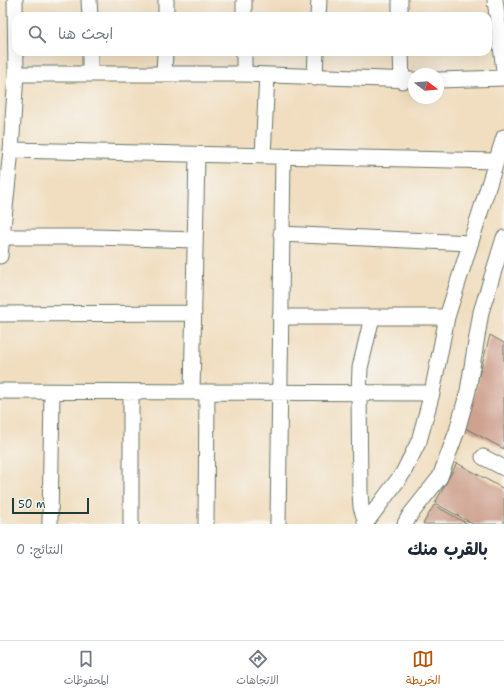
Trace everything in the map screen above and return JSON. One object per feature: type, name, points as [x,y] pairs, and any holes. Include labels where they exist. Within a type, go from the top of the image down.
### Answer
[{"type":"street","points":[[15,0],[15,12]]},
{"type":"street","points":[[90,0],[90,12]]},
{"type":"street","points":[[166,0],[166,12]]},
{"type":"street","points":[[244,0],[244,12]]},
{"type":"street","points":[[318,12],[319,0]]},
{"type":"street","points":[[400,0],[400,12]]},
{"type":"street","points":[[495,0],[504,70]]},
{"type":"street","points":[[0,256],[11,150],[16,56]]},
{"type":"street","points":[[90,56],[90,74]]},
{"type":"street","points":[[164,74],[165,56]]},
{"type":"street","points":[[244,56],[244,74]]},
{"type":"street","points":[[315,78],[316,56]]},
{"type":"street","points":[[16,74],[244,74],[315,78],[408,80],[402,56]]},
{"type":"street","points":[[263,156],[267,75]]},
{"type":"street","points":[[444,80],[504,78]]},
{"type":"street","points":[[365,524],[403,473],[420,441],[432,393],[447,317],[504,137]]},
{"type":"street","points":[[11,150],[496,161]]},
{"type":"street","points":[[197,154],[194,312],[200,392],[206,524]]},
{"type":"street","points":[[278,524],[283,156]]},
{"type":"street","points":[[281,234],[470,243]]},
{"type":"street","points":[[3,237],[95,236],[195,240]]},
{"type":"street","points":[[405,524],[410,515],[440,477],[457,430],[468,391],[481,312],[504,238]]},
{"type":"street","points":[[0,314],[194,312]]},
{"type":"street","points":[[280,317],[447,317]]},
{"type":"street","points":[[365,524],[361,507],[360,492],[359,393],[360,368],[372,317]]},
{"type":"street","points":[[0,391],[432,393]]},
{"type":"street","points":[[50,524],[52,392]]},
{"type":"street","points":[[131,392],[131,524]]},
{"type":"street","points":[[483,457],[504,468]]},
{"type":"building","points":[[490,335],[504,343],[504,449],[465,428]]},
{"type":"building","points":[[457,463],[504,489],[504,524],[473,524],[435,503]]},
{"type":"building","points":[[434,505],[468,524],[423,524]]}]
